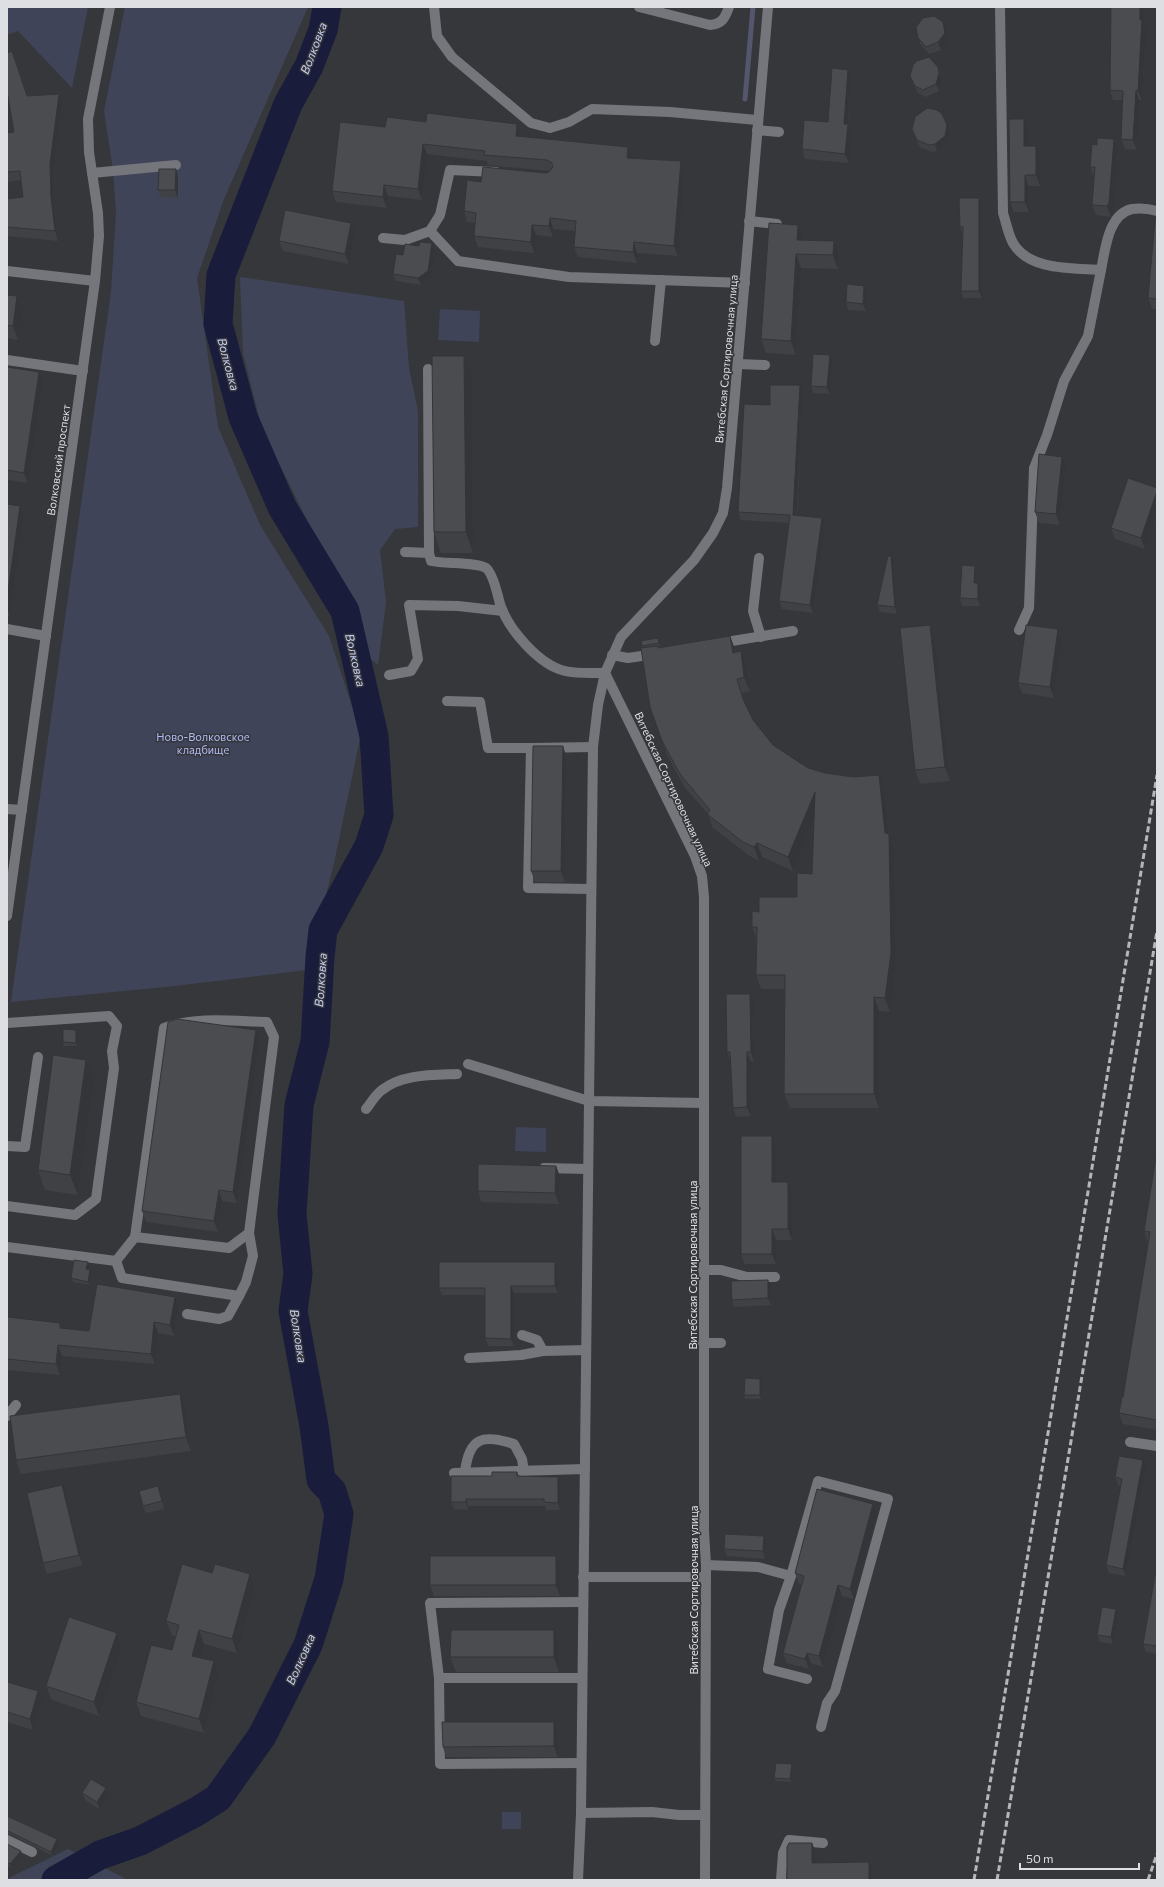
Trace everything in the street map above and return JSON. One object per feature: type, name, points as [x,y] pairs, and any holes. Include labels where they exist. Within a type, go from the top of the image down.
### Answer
[{"type":"street","name":"Волковский проспект","points":[[7,916],[95,281],[99,236],[98,213],[89,152],[88,119],[110,7]]},
{"type":"street","points":[[434,7],[437,36],[452,57],[531,124],[550,128],[570,122],[592,109],[670,112],[757,125],[779,132]]},
{"type":"street","points":[[639,7],[710,25],[718,25],[725,18],[729,7]]},
{"type":"street","name":"Витебская Сортировочная улица","points":[[578,1880],[585,1469],[593,747],[598,705],[605,673],[612,655],[625,632],[694,560],[713,533],[723,512],[728,488],[768,7]]},
{"type":"street","points":[[1000,7],[1003,213],[1013,243],[1023,255],[1036,262],[1064,267],[1101,270]]},
{"type":"street","points":[[92,173],[176,165]]},
{"type":"street","points":[[383,238],[405,240],[430,231],[440,215],[450,170],[505,173]]},
{"type":"street","points":[[1019,630],[1029,608],[1034,468],[1047,435],[1064,382],[1088,336],[1109,235],[1114,224],[1122,214],[1132,209],[1157,210]]},
{"type":"street","points":[[749,221],[777,224]]},
{"type":"street","points":[[430,231],[458,261],[569,277],[745,283]]},
{"type":"street","points":[[7,271],[95,281]]},
{"type":"street","points":[[655,340],[661,280]]},
{"type":"street","points":[[7,360],[83,371]]},
{"type":"street","points":[[738,364],[765,365]]},
{"type":"street","points":[[428,370],[429,553],[431,561],[478,565],[486,568],[491,575],[503,611],[522,640],[547,662],[563,670],[580,673],[605,673]]},
{"type":"street","points":[[405,552],[429,553]]},
{"type":"street","points":[[759,558],[753,611],[761,637]]},
{"type":"street","points":[[390,675],[411,671],[418,659],[409,605],[458,606],[503,611]]},
{"type":"street","points":[[7,629],[46,636]]},
{"type":"street","points":[[708,645],[793,631]]},
{"type":"street","points":[[612,655],[628,658],[664,652]]},
{"type":"street","name":"Витебская Сортировочная улица","points":[[605,673],[691,849],[702,876],[704,897],[703,1270],[704,1523],[706,1565],[705,1880]]},
{"type":"street","points":[[447,701],[480,702],[488,748],[593,747]]},
{"type":"street","points":[[532,748],[528,888],[592,889]]},
{"type":"street","points":[[7,809],[22,810]]},
{"type":"street","points":[[7,1023],[109,1016],[117,1026],[112,1051],[114,1068],[96,1199],[75,1215],[7,1206]]},
{"type":"street","points":[[116,1261],[135,1237],[164,1028],[178,1023],[212,1020],[267,1022],[274,1037],[249,1233],[253,1256],[246,1282],[228,1316],[219,1319],[187,1314]]},
{"type":"street","points":[[7,1146],[26,1147],[38,1057]]},
{"type":"street","points":[[468,1064],[589,1101],[704,1103]]},
{"type":"street","points":[[366,1109],[381,1090],[397,1082],[423,1075],[457,1074]]},
{"type":"street","points":[[530,1168],[588,1169]]},
{"type":"street","points":[[135,1237],[229,1248],[249,1233]]},
{"type":"street","points":[[7,1247],[116,1261]]},
{"type":"street","points":[[116,1261],[122,1278],[239,1296]]},
{"type":"street","points":[[703,1270],[721,1270],[747,1277],[775,1276]]},
{"type":"street","points":[[522,1335],[536,1340],[543,1351]]},
{"type":"street","points":[[704,1343],[721,1343]]},
{"type":"street","points":[[469,1358],[521,1355],[543,1351],[586,1350]]},
{"type":"street","points":[[7,1416],[16,1405]]},
{"type":"street","points":[[465,1472],[467,1457],[474,1445],[483,1439],[499,1439],[514,1444],[522,1459],[524,1472]]},
{"type":"street","points":[[1130,1442],[1157,1446]]},
{"type":"street","points":[[454,1473],[585,1469]]},
{"type":"street","points":[[807,1679],[768,1669],[779,1610],[791,1576],[818,1481],[888,1499],[835,1691],[827,1703],[821,1727]]},
{"type":"street","points":[[706,1565],[758,1568],[791,1576]]},
{"type":"street","points":[[583,1577],[706,1577]]},
{"type":"street","points":[[581,1763],[440,1764],[439,1678],[430,1603],[583,1602]]},
{"type":"street","points":[[439,1678],[582,1678]]},
{"type":"street","points":[[580,1813],[652,1812],[679,1816],[705,1815]]},
{"type":"street","points":[[7,1840],[32,1852]]},
{"type":"street","points":[[781,1880],[783,1854],[789,1840],[824,1843]]},
{"type":"green space","points":[[7,7],[88,7],[72,88],[18,31],[7,35]]},
{"type":"green space","name":"Ново-Волковское кладбище","points":[[125,7],[308,7],[224,199],[197,278],[218,427],[260,525],[329,636],[361,734],[334,863],[307,970],[175,986],[11,1002],[111,292],[116,212],[113,170],[104,111]]},
{"type":"green space","points":[[240,277],[404,301],[409,368],[418,411],[418,527],[395,529],[380,550],[386,602],[378,665],[351,644],[333,587],[306,518],[262,429],[243,353]]},
{"type":"green space","points":[[440,309],[480,311],[479,342],[438,340]]},
{"type":"green space","points":[[516,1127],[546,1128],[546,1152],[515,1151]]},
{"type":"green space","points":[[502,1812],[521,1812],[521,1829],[502,1829]]},
{"type":"green space","points":[[68,1849],[128,1880],[7,1880],[7,1879]]},
{"type":"building","points":[[1111,7],[1140,7],[1140,20],[1142,20],[1138,91],[1136,90],[1133,140],[1121,139],[1123,91],[1110,90]]},
{"type":"building","points":[[934,16],[943,22],[945,33],[938,42],[926,47],[918,38],[916,27],[923,18]]},
{"type":"building","points":[[12,51],[27,96],[59,94],[50,164],[51,197],[55,231],[7,227],[7,199],[23,197],[20,171],[7,172],[7,133],[14,132],[7,91],[7,53]]},
{"type":"building","points":[[929,57],[938,67],[939,73],[936,84],[923,90],[915,86],[910,76],[913,65],[917,61]]},
{"type":"building","points":[[832,68],[848,70],[844,124],[848,124],[845,154],[802,149],[804,120],[828,122]]},
{"type":"building","points":[[927,108],[937,110],[942,114],[947,125],[945,136],[935,144],[929,145],[917,140],[912,129],[915,117]]},
{"type":"building","points":[[427,113],[517,124],[516,136],[628,147],[627,158],[681,161],[674,246],[634,242],[633,252],[574,247],[576,221],[550,218],[549,226],[532,225],[531,242],[474,236],[476,213],[464,211],[467,180],[481,182],[483,167],[546,173],[553,167],[552,163],[547,160],[484,155],[485,151],[423,144],[418,189],[384,185],[383,197],[332,191],[340,122],[385,127],[387,117],[426,122]]},
{"type":"building","points":[[1009,119],[1024,119],[1024,146],[1036,146],[1036,175],[1025,175],[1025,202],[1010,202]]},
{"type":"building","points":[[1097,138],[1114,139],[1109,203],[1107,206],[1092,205],[1095,167],[1090,167],[1092,144],[1097,145]]},
{"type":"building","points":[[159,169],[176,169],[175,190],[158,190]]},
{"type":"building","points":[[959,198],[979,198],[979,291],[961,291],[963,227],[960,227]]},
{"type":"building","points":[[285,210],[351,223],[345,254],[279,241]]},
{"type":"building","points":[[1155,220],[1157,220],[1157,299],[1148,298]]},
{"type":"building","points":[[769,223],[798,225],[797,240],[834,241],[833,255],[796,254],[791,341],[761,339]]},
{"type":"building","points":[[420,242],[432,243],[428,271],[418,278],[393,274],[396,254],[403,255],[405,244],[419,246]]},
{"type":"building","points":[[847,284],[864,286],[863,304],[846,302]]},
{"type":"building","points":[[7,295],[17,296],[13,326],[7,325]]},
{"type":"building","points":[[813,354],[830,355],[827,387],[811,386]]},
{"type":"building","points":[[432,356],[464,356],[466,532],[434,532]]},
{"type":"building","points":[[7,367],[39,372],[24,473],[7,470]]},
{"type":"building","points":[[770,385],[800,385],[793,515],[822,518],[810,605],[779,601],[790,515],[738,512],[744,404],[770,405]]},
{"type":"building","points":[[1039,454],[1062,457],[1056,514],[1035,512]]},
{"type":"building","points":[[1128,478],[1157,488],[1141,538],[1111,528]]},
{"type":"building","points":[[7,504],[20,506],[7,599]]},
{"type":"building","points":[[888,556],[891,556],[895,607],[877,605]]},
{"type":"building","points":[[962,565],[975,566],[974,583],[978,583],[978,599],[960,598]]},
{"type":"building","points":[[930,625],[945,767],[915,770],[900,628]]},
{"type":"building","points":[[1026,625],[1058,629],[1050,687],[1018,683]]},
{"type":"building","points":[[730,636],[733,653],[741,651],[744,677],[737,679],[743,699],[753,720],[773,745],[808,768],[825,773],[853,777],[879,775],[885,833],[889,834],[891,953],[885,998],[874,997],[874,1094],[784,1094],[785,975],[756,975],[757,927],[752,927],[752,911],[759,912],[759,897],[797,897],[797,873],[812,874],[815,792],[788,857],[757,843],[754,847],[743,842],[707,814],[710,810],[680,774],[662,741],[650,707],[641,648],[658,646],[658,648]]},
{"type":"building","points":[[658,638],[659,643],[642,646],[641,641]]},
{"type":"building","points":[[533,746],[563,746],[561,871],[531,871]]},
{"type":"building","points":[[726,994],[750,994],[751,1052],[747,1052],[747,1107],[733,1108],[730,1052],[727,1052]]},
{"type":"building","points":[[177,1019],[256,1030],[233,1192],[219,1190],[214,1221],[142,1211],[168,1022]]},
{"type":"building","points":[[63,1029],[76,1030],[76,1043],[63,1042]]},
{"type":"building","points":[[53,1055],[86,1060],[70,1175],[38,1170]]},
{"type":"building","points":[[741,1136],[772,1136],[772,1182],[788,1182],[788,1229],[772,1229],[772,1254],[741,1254]]},
{"type":"building","points":[[1157,1151],[1157,1420],[1119,1413],[1123,1397],[1150,1232],[1144,1231]]},
{"type":"building","points":[[478,1164],[556,1166],[555,1193],[478,1191]]},
{"type":"building","points":[[74,1260],[88,1262],[86,1269],[90,1270],[88,1282],[71,1278]]},
{"type":"building","points":[[439,1262],[555,1262],[555,1286],[511,1286],[511,1339],[485,1338],[485,1288],[439,1288]]},
{"type":"building","points":[[768,1280],[768,1298],[732,1300],[731,1281]]},
{"type":"building","points":[[97,1284],[175,1297],[170,1325],[154,1322],[151,1354],[58,1345],[56,1364],[7,1359],[7,1317],[60,1323],[60,1328],[89,1331]]},
{"type":"building","points":[[745,1378],[760,1379],[760,1395],[744,1395]]},
{"type":"building","points":[[180,1394],[186,1437],[16,1460],[10,1416]]},
{"type":"building","points":[[1119,1456],[1143,1460],[1123,1569],[1106,1565],[1122,1479],[1115,1477]]},
{"type":"building","points":[[492,1472],[517,1472],[517,1476],[558,1477],[558,1503],[544,1502],[544,1499],[466,1499],[466,1502],[451,1502],[451,1476],[492,1476]]},
{"type":"building","points":[[62,1485],[79,1555],[43,1563],[27,1493]]},
{"type":"building","points":[[158,1486],[162,1501],[143,1506],[139,1491]]},
{"type":"building","points":[[817,1489],[873,1504],[850,1589],[838,1585],[819,1656],[807,1653],[805,1659],[783,1653],[804,1576],[795,1573]]},
{"type":"building","points":[[725,1534],[764,1536],[763,1551],[724,1549]]},
{"type":"building","points":[[430,1556],[556,1556],[556,1585],[430,1585]]},
{"type":"building","points":[[182,1564],[212,1573],[215,1564],[250,1574],[232,1639],[199,1630],[192,1656],[214,1661],[199,1719],[136,1702],[151,1645],[172,1650],[179,1625],[166,1621]]},
{"type":"building","points":[[1157,1565],[1157,1646],[1143,1644]]},
{"type":"building","points":[[1102,1607],[1116,1609],[1111,1637],[1097,1635]]},
{"type":"building","points":[[69,1617],[117,1633],[94,1702],[46,1686]]},
{"type":"building","points":[[451,1630],[554,1630],[554,1657],[450,1657]]},
{"type":"building","points":[[7,1682],[38,1691],[30,1719],[7,1712]]},
{"type":"building","points":[[442,1722],[554,1722],[554,1746],[443,1747]]},
{"type":"building","points":[[776,1763],[792,1764],[790,1779],[774,1778]]},
{"type":"building","points":[[91,1779],[106,1788],[97,1802],[82,1793]]},
{"type":"building","points":[[7,1816],[57,1839],[51,1852],[7,1831]]},
{"type":"building","points":[[789,1843],[812,1843],[812,1863],[869,1862],[869,1880],[787,1880],[787,1847]]},
{"type":"building","points":[[7,1844],[21,1851],[10,1864],[7,1863]]},
{"type":"waterway","name":"Волковка","points":[[56,1880],[100,1855],[140,1841],[196,1812],[218,1798],[262,1736],[308,1645],[329,1579],[339,1514],[332,1491],[321,1480],[314,1426],[293,1311],[298,1274],[292,1214],[299,1105],[315,1042],[323,930],[369,846],[379,815],[374,736],[345,611],[282,507],[243,417],[218,324],[221,275],[288,104],[309,66],[323,30],[327,7]]},
{"type":"waterway","points":[[745,99],[753,7]]},
{"type":"railway","points":[[974,1880],[1157,775]]},
{"type":"railway","points":[[997,1880],[1157,931]]},
{"type":"railway","points":[[1148,1880],[1157,1854]]}]
